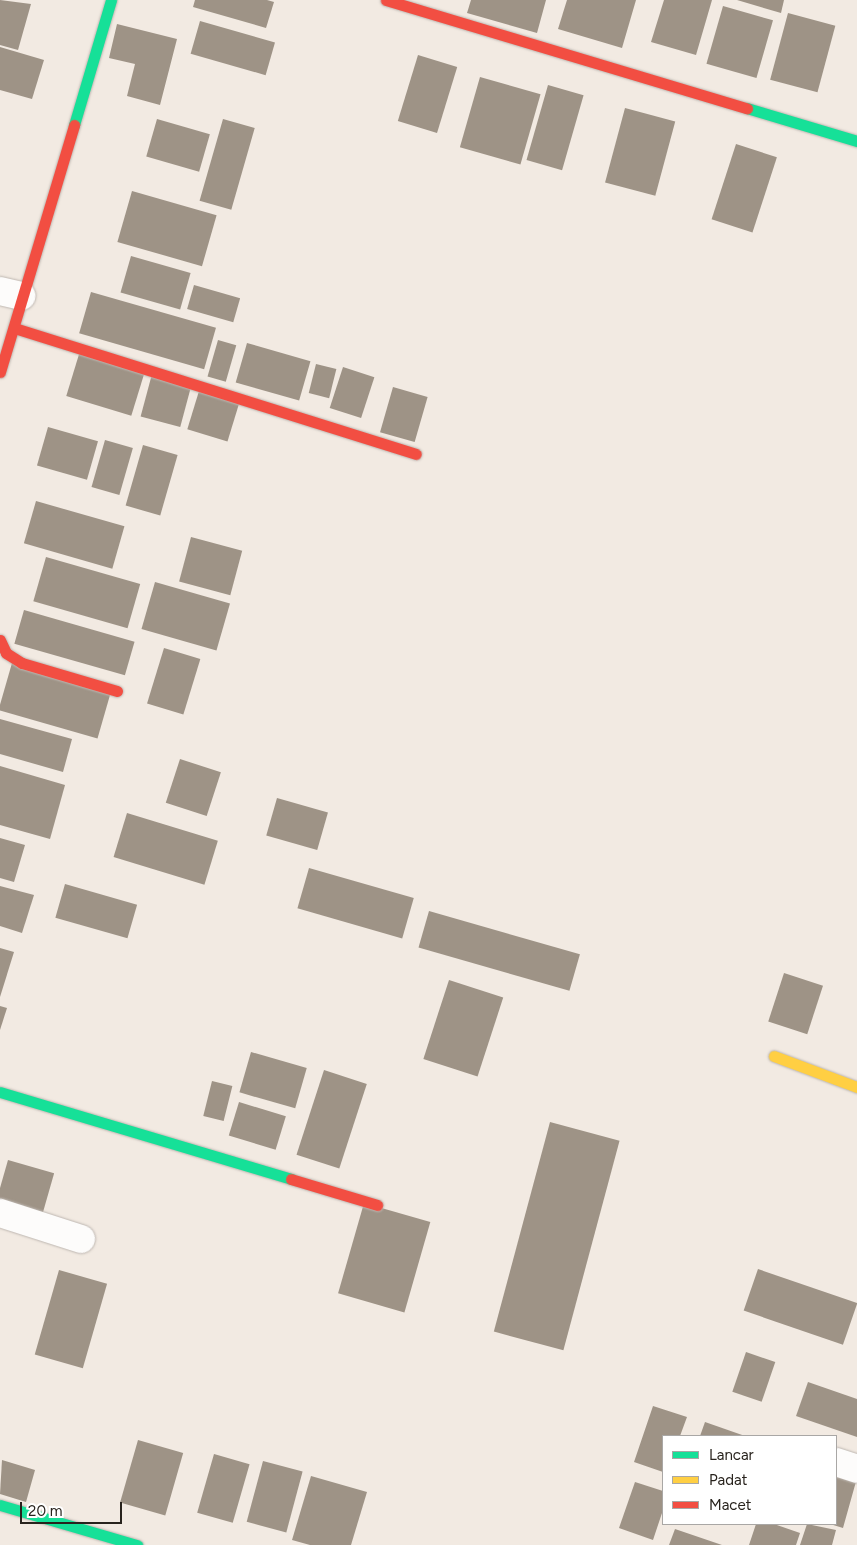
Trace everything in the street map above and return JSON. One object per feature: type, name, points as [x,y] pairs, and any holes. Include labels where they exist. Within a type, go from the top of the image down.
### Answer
[{"type":"street","points":[[0,372],[14,328],[11,293],[111,0]]},
{"type":"street","points":[[386,0],[857,141]]},
{"type":"street","points":[[14,328],[416,454]]},
{"type":"street","points":[[0,640],[6,653],[22,663],[118,691]]},
{"type":"street","points":[[774,1056],[857,1087]]},
{"type":"street","points":[[0,1092],[377,1205]]},
{"type":"street","points":[[0,1213],[82,1239]]},
{"type":"street","points":[[837,1462],[857,1468]]},
{"type":"street","points":[[0,1505],[137,1545]]},
{"type":"building","points":[[0,0],[31,4],[18,50],[0,45]]},
{"type":"building","points":[[195,0],[267,0],[274,2],[266,28],[193,7]]},
{"type":"building","points":[[471,0],[546,0],[537,33],[467,13]]},
{"type":"building","points":[[567,0],[636,0],[622,48],[558,29]]},
{"type":"building","points":[[664,0],[712,0],[696,55],[651,42]]},
{"type":"building","points":[[737,0],[784,0],[781,13]]},
{"type":"building","points":[[723,6],[773,20],[756,78],[706,64]]},
{"type":"building","points":[[788,13],[835,26],[817,92],[770,80]]},
{"type":"building","points":[[200,21],[275,42],[266,75],[191,54]]},
{"type":"building","points":[[117,24],[177,39],[160,105],[127,96],[135,64],[109,58]]},
{"type":"building","points":[[0,47],[44,60],[32,99],[0,90]]},
{"type":"building","points":[[418,55],[457,67],[437,133],[398,121]]},
{"type":"building","points":[[480,77],[541,94],[520,165],[460,147]]},
{"type":"building","points":[[548,85],[584,95],[562,170],[527,160]]},
{"type":"building","points":[[625,108],[675,121],[655,196],[605,182]]},
{"type":"building","points":[[157,119],[210,134],[199,172],[146,156]]},
{"type":"building","points":[[223,119],[255,128],[231,210],[200,201]]},
{"type":"building","points":[[736,144],[777,157],[752,232],[712,219]]},
{"type":"building","points":[[132,191],[217,215],[202,266],[117,242]]},
{"type":"building","points":[[131,256],[191,273],[180,310],[121,293]]},
{"type":"building","points":[[194,285],[240,298],[233,322],[187,309]]},
{"type":"building","points":[[91,292],[216,328],[204,369],[79,333]]},
{"type":"building","points":[[218,340],[236,345],[226,382],[208,377]]},
{"type":"building","points":[[247,343],[310,361],[299,401],[236,382]]},
{"type":"building","points":[[80,351],[145,371],[131,416],[66,396]]},
{"type":"building","points":[[316,364],[336,369],[329,398],[309,393]]},
{"type":"building","points":[[343,367],[374,377],[361,418],[330,408]]},
{"type":"building","points":[[152,374],[192,385],[180,427],[141,417]]},
{"type":"building","points":[[393,387],[428,397],[415,442],[380,432]]},
{"type":"building","points":[[199,391],[239,403],[227,442],[187,429]]},
{"type":"building","points":[[48,427],[98,441],[87,480],[37,465]]},
{"type":"building","points":[[105,440],[133,448],[119,495],[91,487]]},
{"type":"building","points":[[143,445],[178,455],[160,515],[126,506]]},
{"type":"building","points":[[36,501],[124,526],[112,569],[24,543]]},
{"type":"building","points":[[191,537],[242,551],[230,595],[179,581]]},
{"type":"building","points":[[46,557],[140,584],[128,628],[33,601]]},
{"type":"building","points":[[155,582],[230,603],[216,651],[141,629]]},
{"type":"building","points":[[24,610],[135,642],[125,675],[14,644]]},
{"type":"building","points":[[164,648],[200,659],[183,715],[147,703]]},
{"type":"building","points":[[12,663],[111,691],[98,738],[0,711]]},
{"type":"building","points":[[0,719],[72,739],[63,772],[0,754]]},
{"type":"building","points":[[180,759],[221,772],[207,816],[166,803]]},
{"type":"building","points":[[0,766],[65,785],[50,839],[0,825]]},
{"type":"building","points":[[277,798],[328,813],[317,850],[266,835]]},
{"type":"building","points":[[127,813],[218,841],[204,885],[114,857]]},
{"type":"building","points":[[0,838],[25,845],[14,882],[0,878]]},
{"type":"building","points":[[309,868],[414,898],[402,938],[297,908]]},
{"type":"building","points":[[65,884],[137,905],[127,938],[55,918]]},
{"type":"building","points":[[0,886],[34,895],[22,933],[0,926]]},
{"type":"building","points":[[429,911],[580,954],[569,991],[419,948]]},
{"type":"building","points":[[0,948],[14,952],[0,997]]},
{"type":"building","points":[[784,973],[823,986],[807,1034],[768,1022]]},
{"type":"building","points":[[449,980],[503,998],[478,1077],[423,1059]]},
{"type":"building","points":[[0,1006],[7,1008],[0,1030]]},
{"type":"building","points":[[251,1052],[307,1068],[295,1108],[239,1092]]},
{"type":"building","points":[[324,1070],[367,1084],[339,1169],[296,1155]]},
{"type":"building","points":[[212,1081],[232,1086],[224,1121],[203,1116]]},
{"type":"building","points":[[239,1102],[286,1116],[276,1150],[229,1135]]},
{"type":"building","points":[[550,1122],[620,1141],[563,1350],[494,1332]]},
{"type":"building","points":[[8,1160],[54,1173],[43,1213],[0,1200],[0,1188]]},
{"type":"building","points":[[364,1203],[430,1222],[404,1312],[338,1293]]},
{"type":"building","points":[[758,1269],[857,1303],[843,1345],[744,1311]]},
{"type":"building","points":[[59,1270],[107,1284],[83,1368],[35,1355]]},
{"type":"building","points":[[746,1352],[775,1362],[762,1402],[732,1392]]},
{"type":"building","points":[[808,1382],[857,1399],[857,1437],[796,1416]]},
{"type":"building","points":[[653,1406],[687,1417],[680,1435],[662,1435],[662,1472],[634,1462]]},
{"type":"building","points":[[705,1422],[742,1435],[700,1435]]},
{"type":"building","points":[[138,1440],[183,1453],[165,1515],[120,1502]]},
{"type":"building","points":[[214,1454],[250,1464],[233,1523],[197,1513]]},
{"type":"building","points":[[2,1460],[35,1470],[26,1502],[0,1494]]},
{"type":"building","points":[[263,1461],[303,1472],[286,1532],[247,1522]]},
{"type":"building","points":[[837,1471],[857,1478],[843,1528],[833,1525],[837,1525]]},
{"type":"building","points":[[311,1476],[367,1492],[351,1545],[310,1545],[292,1540]]},
{"type":"building","points":[[635,1482],[662,1491],[662,1513],[653,1540],[619,1528]]},
{"type":"building","points":[[756,1525],[777,1525],[800,1533],[796,1545],[749,1545]]},
{"type":"building","points":[[807,1525],[836,1530],[832,1545],[800,1545]]},
{"type":"building","points":[[675,1529],[722,1545],[669,1545]]},
{"type":"traffic: fast","points":[[74,125],[111,0]]},
{"type":"traffic: fast","points":[[747,108],[857,141]]},
{"type":"traffic: fast","points":[[0,1092],[291,1179]]},
{"type":"traffic: fast","points":[[0,1505],[137,1545]]},
{"type":"traffic: slow","points":[[774,1056],[857,1087]]},
{"type":"traffic: jam","points":[[386,0],[747,108]]},
{"type":"traffic: jam","points":[[0,372],[74,125]]},
{"type":"traffic: jam","points":[[14,328],[416,454]]},
{"type":"traffic: jam","points":[[0,640],[6,653],[22,663],[117,691]]},
{"type":"traffic: jam","points":[[291,1179],[377,1205]]}]
